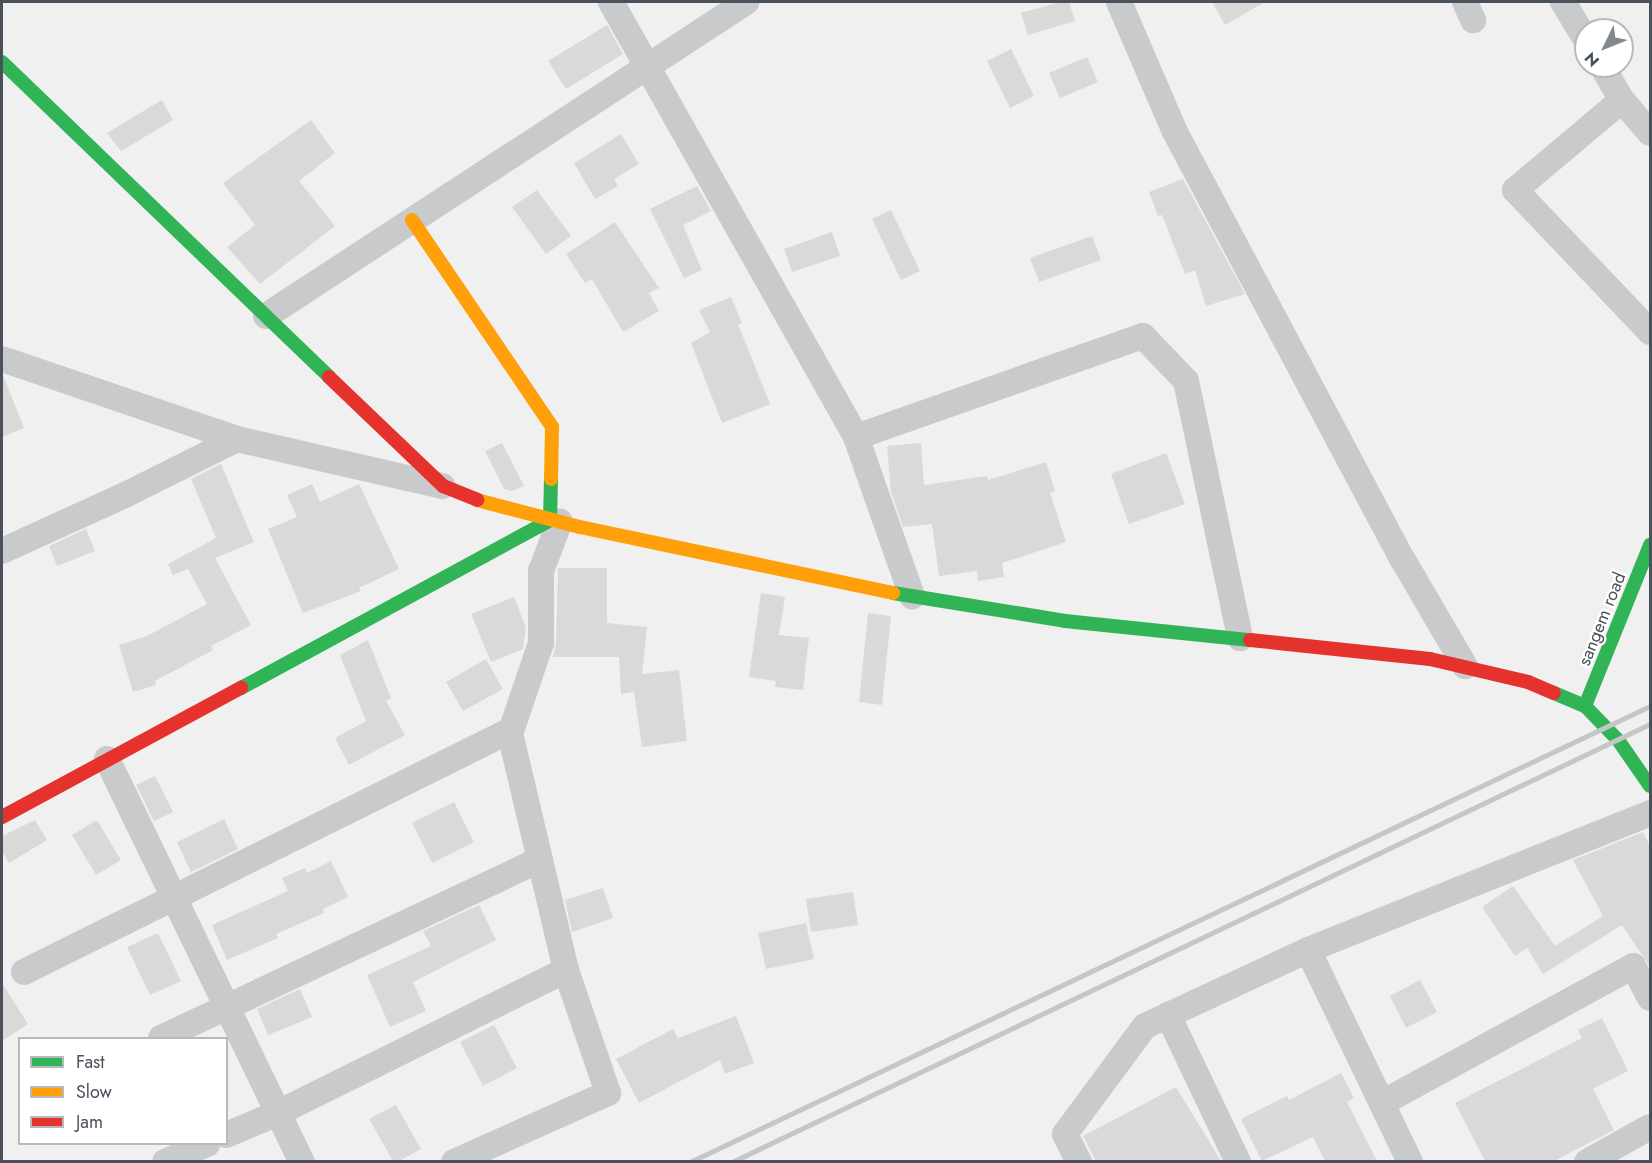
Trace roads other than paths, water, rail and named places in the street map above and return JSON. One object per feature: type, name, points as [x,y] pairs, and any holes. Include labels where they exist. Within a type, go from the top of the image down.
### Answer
[{"type":"main road","points":[[2,63],[443,486],[490,505],[912,596],[1065,621],[1430,659],[1465,666],[1528,682],[1585,706],[1618,740],[1650,786]]},
{"type":"main road","points":[[412,220],[552,427],[555,520]]},
{"type":"main road","points":[[2,817],[555,520]]},
{"type":"main road","name":"sangem road","points":[[1585,706],[1650,545]]},
{"type":"street","points":[[611,2],[648,63],[856,437],[912,596]]},
{"type":"street","points":[[266,316],[648,63],[746,2]]},
{"type":"street","points":[[1119,2],[1174,130],[1403,560],[1465,666]]},
{"type":"street","points":[[1563,2],[1574,20]]},
{"type":"street","points":[[1609,78],[1622,100],[1650,134]]},
{"type":"street","points":[[1622,100],[1515,190],[1650,332]]},
{"type":"street","points":[[856,437],[1143,336],[1186,381],[1240,638]]},
{"type":"street","points":[[2,359],[237,439],[443,486]]},
{"type":"street","points":[[2,551],[125,495],[237,439]]},
{"type":"street","points":[[454,1161],[608,1093],[566,970],[511,730],[541,643],[542,571],[555,520]]},
{"type":"street","points":[[24,972],[511,730]]},
{"type":"street","points":[[107,759],[302,1161]]},
{"type":"street","points":[[1079,1161],[1065,1134],[1145,1026],[1308,950],[1650,813]]},
{"type":"street","points":[[163,1037],[540,860]]},
{"type":"street","points":[[1308,950],[1410,1161]]},
{"type":"street","points":[[1382,1103],[1633,966],[1650,998]]},
{"type":"street","points":[[228,1134],[278,1113],[566,970]]},
{"type":"street","points":[[1168,1015],[1238,1161]]},
{"type":"street","points":[[1587,1161],[1650,1127]]},
{"type":"street","points":[[165,1161],[202,1145]]},
{"type":"railway","points":[[690,1162],[1650,706]]},
{"type":"railway","points":[[732,1162],[1650,724]]}]
